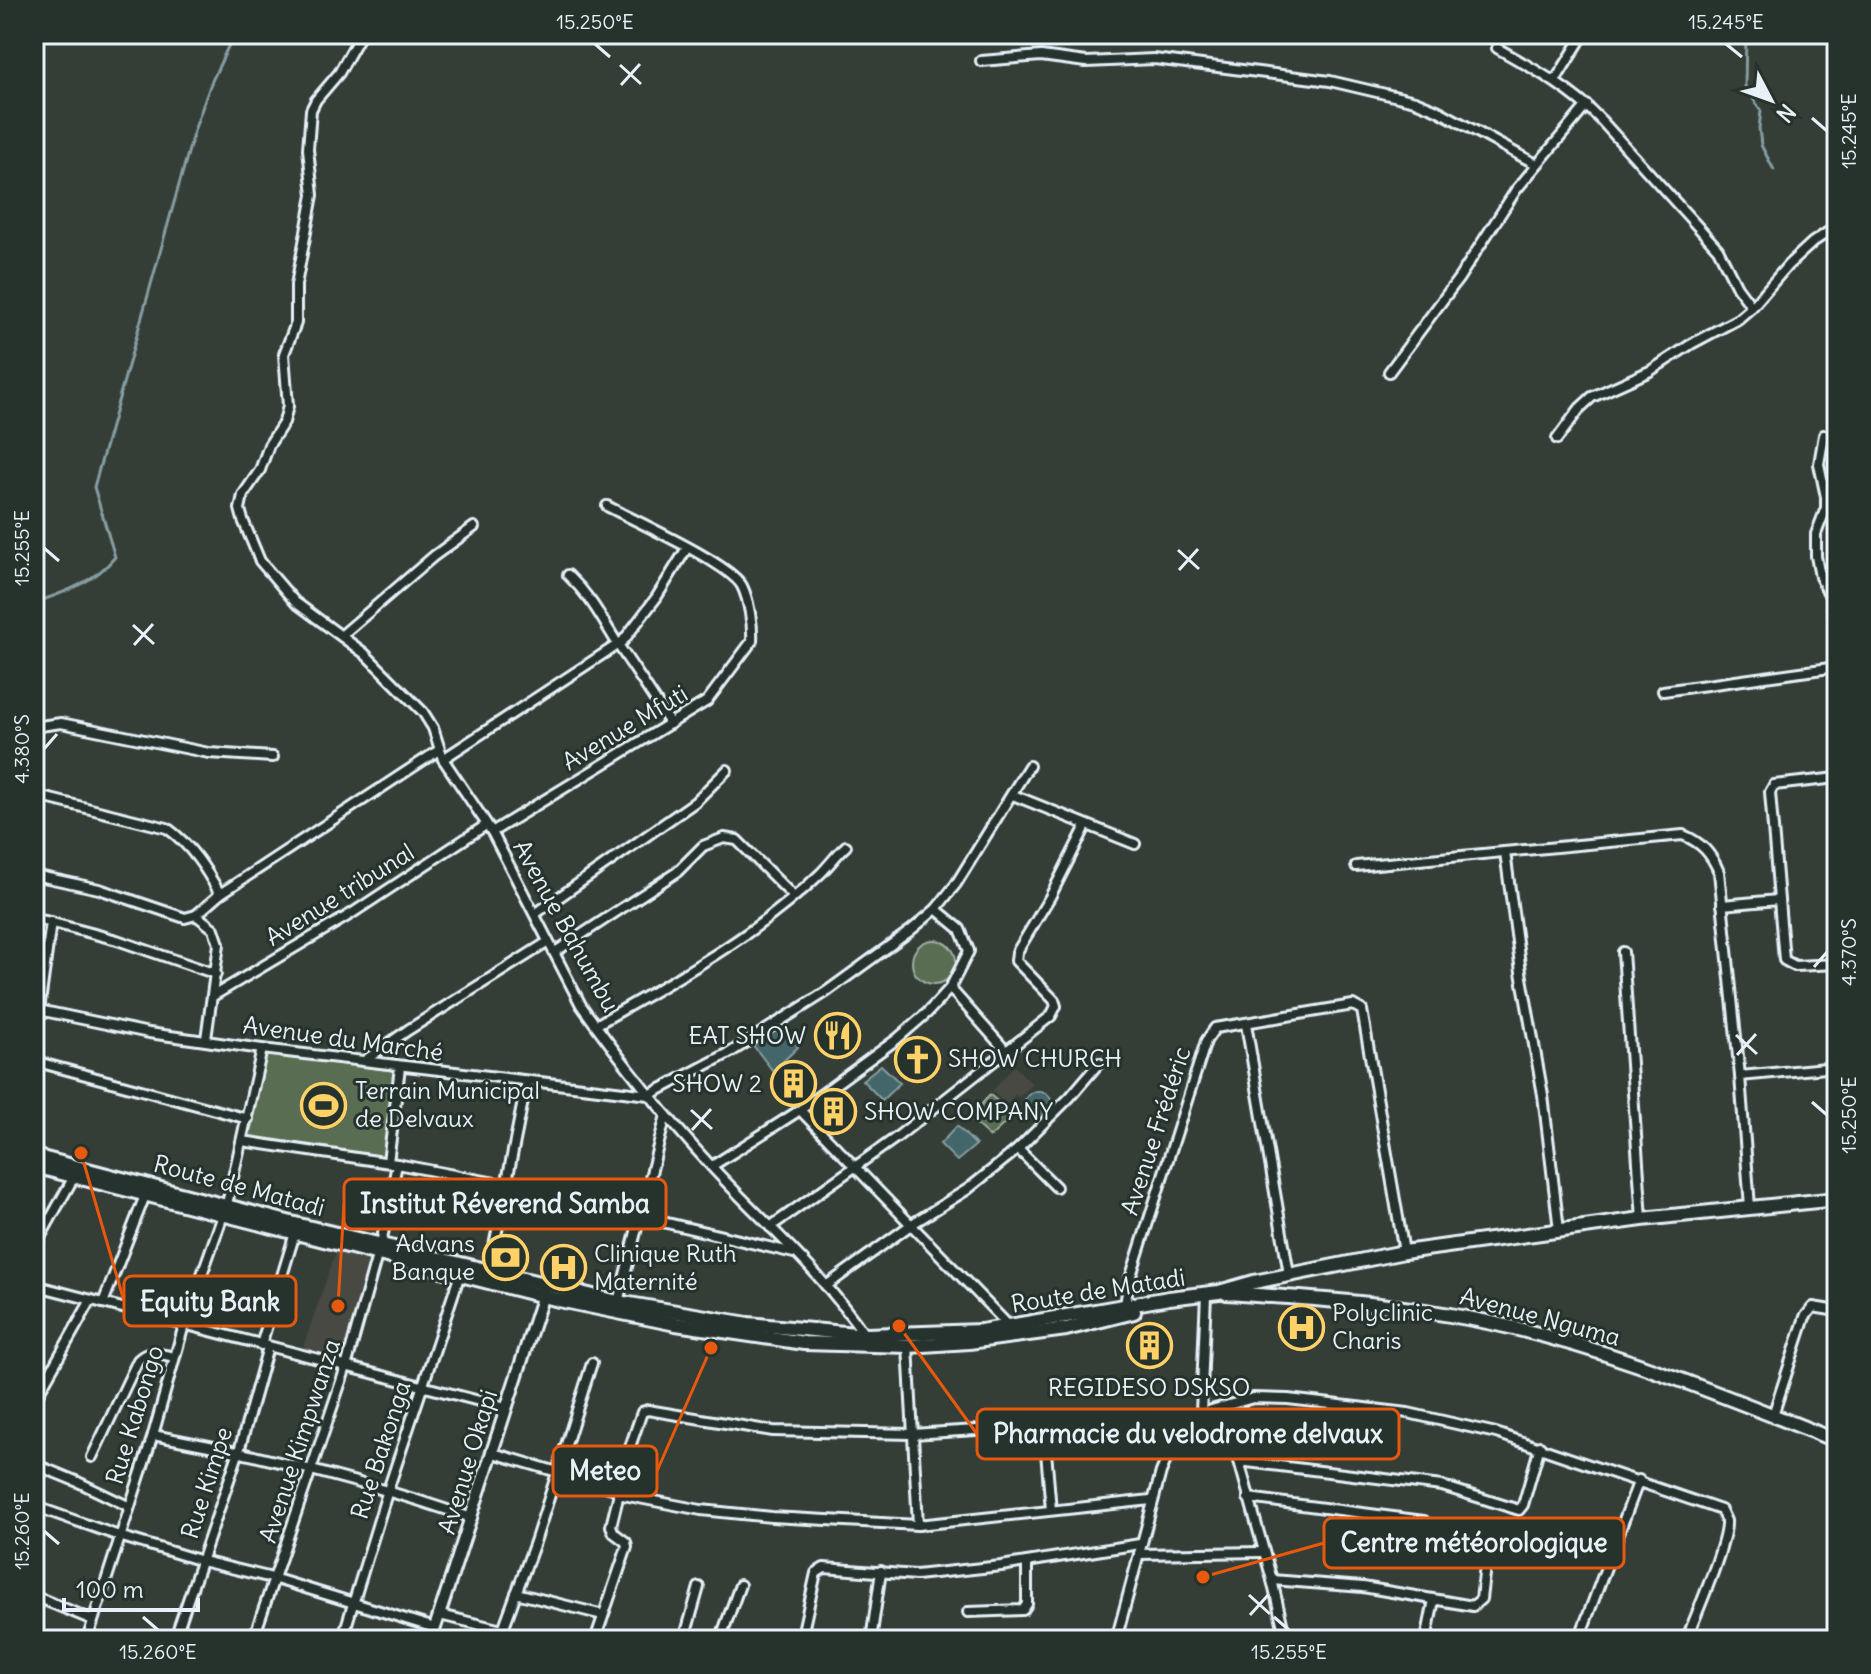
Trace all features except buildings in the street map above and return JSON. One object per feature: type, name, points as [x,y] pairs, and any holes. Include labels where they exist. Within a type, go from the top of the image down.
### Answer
[{"type":"main road","name":"Route de Matadi","points":[[34,1156],[318,1234],[489,1271],[625,1315],[908,1346],[1032,1329],[1188,1301],[1289,1274],[1404,1252],[1642,1219],[1837,1199]]},
{"type":"main road","name":"Route de Matadi","points":[[34,1166],[224,1208],[295,1233],[318,1234]]},
{"type":"main road","name":"Route de Matadi","points":[[380,1248],[460,1274],[618,1302],[723,1326]]},
{"type":"main road","points":[[1305,1298],[1307,1271]]},
{"type":"main road","name":"Route de Matadi","points":[[868,1340],[1010,1327],[1032,1329],[1125,1306],[1191,1294],[1208,1294]]},
{"type":"main road","name":"Avenue Nguma","points":[[1208,1294],[1305,1298],[1452,1315],[1557,1339],[1773,1415],[1837,1441]]},
{"type":"street","name":"Avenue Bahumbu","points":[[361,34],[339,73],[311,110],[308,149],[313,195],[296,285],[296,323],[284,354],[288,406],[284,422],[269,445],[260,470],[243,495],[240,509],[260,561],[295,602],[364,653],[423,712],[433,728],[441,755],[489,828],[581,1005],[666,1115],[826,1286],[868,1340]]},
{"type":"street","points":[[1555,81],[1584,34]]},
{"type":"street","points":[[1497,48],[1555,81],[1587,105],[1718,249],[1732,279],[1752,307]]},
{"type":"street","points":[[981,61],[1041,56],[1086,62],[1154,59],[1330,81],[1415,101],[1536,164]]},
{"type":"street","points":[[1389,372],[1459,278],[1516,190],[1587,105]]},
{"type":"street","points":[[1557,439],[1592,397],[1650,371],[1738,319],[1813,242],[1837,226]]},
{"type":"street","points":[[1824,435],[1819,464],[1826,508],[1818,525],[1816,556],[1820,577],[1831,598],[1837,643]]},
{"type":"street","points":[[34,875],[99,889],[185,918],[196,915],[220,894],[619,645],[656,598],[687,548],[607,506]]},
{"type":"street","points":[[342,635],[434,556],[474,527]]},
{"type":"street","name":"Avenue Mfuti","points":[[489,828],[707,701],[746,652],[752,633],[743,587],[733,574],[715,561],[687,548]]},
{"type":"street","points":[[568,575],[598,607],[670,724]]},
{"type":"street","points":[[1663,691],[1837,667]]},
{"type":"street","points":[[34,733],[40,726],[61,723],[209,753],[273,757]]},
{"type":"street","points":[[649,1095],[731,1052],[826,992],[936,909],[956,884],[1029,766]]},
{"type":"street","points":[[535,914],[695,802],[727,770]]},
{"type":"street","points":[[1837,778],[1778,784],[1771,788],[1784,960],[1795,966],[1837,964]]},
{"type":"street","points":[[34,795],[167,828],[193,852],[220,894]]},
{"type":"street","points":[[1013,795],[1135,844]]},
{"type":"street","points":[[770,1227],[854,1168],[1054,1011],[1054,1000],[1016,961],[1017,952],[1050,897],[1086,826]]},
{"type":"street","name":"Avenue tribunal","points":[[213,996],[489,828]]},
{"type":"street","points":[[1356,866],[1683,835],[1703,846],[1719,872],[1750,1207]]},
{"type":"street","points":[[555,952],[677,872],[703,846],[724,838],[737,840],[793,896]]},
{"type":"street","points":[[596,1025],[700,965],[793,896],[846,846]]},
{"type":"street","points":[[1505,852],[1521,972],[1543,1095],[1559,1230]]},
{"type":"street","points":[[1722,905],[1778,900]]},
{"type":"street","points":[[712,1166],[800,1110],[897,1039],[950,988],[969,951],[960,929],[936,909]]},
{"type":"street","points":[[196,915],[214,929],[217,937],[216,974],[206,1039]]},
{"type":"street","points":[[34,918],[117,940],[216,974]]},
{"type":"street","points":[[34,1024],[51,922]]},
{"type":"street","points":[[363,1062],[548,942]]},
{"type":"street","points":[[1623,952],[1642,1219]]},
{"type":"street","points":[[950,988],[1006,1051]]},
{"type":"street","name":"Avenue Frédéric","points":[[1125,1306],[1128,1285],[1210,1033],[1215,1028],[1353,1005],[1362,1010],[1404,1252]]},
{"type":"street","name":"Avenue du Marché","points":[[36,1009],[149,1033],[262,1049],[649,1095]]},
{"type":"street","points":[[1246,1024],[1289,1274]]},
{"type":"street","name":"Rue Kabongo","points":[[87,1640],[153,1435],[184,1325],[224,1208],[248,1119],[262,1049]]},
{"type":"street","points":[[34,1061],[248,1119]]},
{"type":"street","points":[[826,1286],[912,1224],[968,1189],[1018,1149],[1099,1063]]},
{"type":"street","name":"Avenue Kimpwanza","points":[[253,1640],[313,1469],[380,1248],[393,1163],[400,1067]]},
{"type":"street","points":[[1740,1076],[1837,1067]]},
{"type":"street","points":[[489,1271],[527,1081]]},
{"type":"street","points":[[800,1110],[1010,1327]]},
{"type":"street","points":[[618,1302],[666,1115]]},
{"type":"street","points":[[242,1141],[393,1163],[506,1185],[795,1254]]},
{"type":"street","points":[[1018,1149],[1056,1187]]},
{"type":"street","points":[[34,1248],[75,1175]]},
{"type":"street","points":[[103,1303],[146,1193]]},
{"type":"street","name":"Rue Kimpe","points":[[178,1629],[239,1451],[295,1233]]},
{"type":"street","name":"Rue Bakonga","points":[[342,1640],[460,1274]]},
{"type":"street","points":[[34,1285],[506,1408]]},
{"type":"street","name":"Avenue Okapi","points":[[431,1640],[544,1290]]},
{"type":"street","points":[[1208,1294],[1201,1413],[1226,1440],[1239,1461],[1285,1639],[1316,1640]]},
{"type":"street","points":[[34,1401],[91,1300]]},
{"type":"street","points":[[1773,1415],[1805,1317],[1813,1307],[1837,1311]]},
{"type":"street","points":[[908,1346],[918,1525]]},
{"type":"street","points":[[92,1457],[138,1360],[150,1352],[174,1357]]},
{"type":"street","points":[[440,1615],[501,1635],[592,1363]]},
{"type":"street","points":[[1116,1640],[1151,1500],[1171,1449],[1201,1413],[1253,1398],[1408,1413],[1496,1433],[1721,1510],[1726,1519],[1703,1599],[1686,1640]]},
{"type":"street","points":[[595,1640],[627,1547],[626,1542],[611,1529],[618,1492],[642,1412],[648,1410],[773,1431],[912,1434],[1009,1428]]},
{"type":"street","points":[[153,1435],[313,1469],[472,1518]]},
{"type":"street","points":[[1045,1440],[1051,1510]]},
{"type":"street","points":[[1239,1461],[1442,1486],[1519,1510],[1540,1446]]},
{"type":"street","points":[[493,1453],[618,1492],[701,1510],[744,1514],[918,1525],[1151,1500]]},
{"type":"street","points":[[34,1464],[128,1506]]},
{"type":"street","points":[[1582,1631],[1639,1480]]},
{"type":"street","points":[[1248,1498],[1424,1521]]},
{"type":"street","points":[[34,1506],[119,1536],[276,1579],[435,1628]]},
{"type":"street","points":[[801,1640],[816,1573],[824,1568],[916,1575],[1139,1549],[1263,1552]]},
{"type":"street","points":[[968,1612],[1023,1610],[1027,1604],[1027,1562]]},
{"type":"street","points":[[1272,1580],[1363,1587],[1473,1606],[1481,1599],[1485,1566]]},
{"type":"street","points":[[871,1640],[881,1571]]},
{"type":"street","points":[[720,1640],[740,1585]]},
{"type":"street","points":[[684,1640],[699,1587]]},
{"type":"street","points":[[516,1593],[603,1615]]},
{"type":"street","points":[[34,1596],[93,1620]]},
{"type":"street","points":[[1426,1640],[1434,1600]]},
{"type":"shaded area","points":[[1014,1066],[1033,1084],[1006,1105],[992,1091]]},
{"type":"shaded area","points":[[336,1251],[373,1259],[342,1363],[301,1353]]},
{"type":"green space","points":[[934,940],[949,947],[956,962],[949,977],[934,984],[919,977],[912,962],[919,947]]},
{"type":"green space","name":"Terrain Municipal de Delvaux","points":[[266,1054],[396,1071],[384,1158],[249,1139]]},
{"type":"green space","points":[[990,1095],[1014,1115],[990,1137],[969,1118]]},
{"type":"water","points":[[783,1024],[798,1047],[773,1071],[752,1044]]},
{"type":"water","points":[[881,1065],[900,1083],[882,1100],[862,1080]]},
{"type":"water","points":[[1038,1091],[1048,1095],[1052,1105],[1048,1115],[1038,1119],[1028,1115],[1024,1105],[1028,1095]]},
{"type":"water","points":[[957,1126],[976,1145],[957,1161],[940,1144]]},
{"type":"waterway","points":[[34,603],[88,580],[115,557],[94,487],[195,128],[211,83],[234,34]]},
{"type":"waterway","points":[[1746,34],[1745,86],[1761,111],[1761,145],[1774,170]]},
{"type":"place","name":"EAT SHOW","points":[[837,1036]]},
{"type":"place","name":"SHOW CHURCH","points":[[917,1059]]},
{"type":"place","name":"SHOW 2","points":[[793,1084]]},
{"type":"place","name":"Terrain Municipal de Delvaux","points":[[324,1105]]},
{"type":"place","name":"SHOW COMPANY","points":[[833,1112]]},
{"type":"place","name":"Equity Bank","points":[[81,1153]]},
{"type":"place","name":"Advans Banque","points":[[506,1258]]},
{"type":"place","name":"Clinique Ruth Maternité","points":[[563,1268]]},
{"type":"place","name":"Institut Réverend Samba","points":[[338,1306]]},
{"type":"place","name":"Pharmacie du velodrome delvaux","points":[[899,1326]]},
{"type":"place","name":"Polyclinic Charis","points":[[1301,1327]]},
{"type":"place","name":"REGIDESO DSKSO","points":[[1149,1346]]},
{"type":"place","name":"Meteo","points":[[711,1348]]},
{"type":"place","name":"Centre météorologique","points":[[1203,1577]]}]
